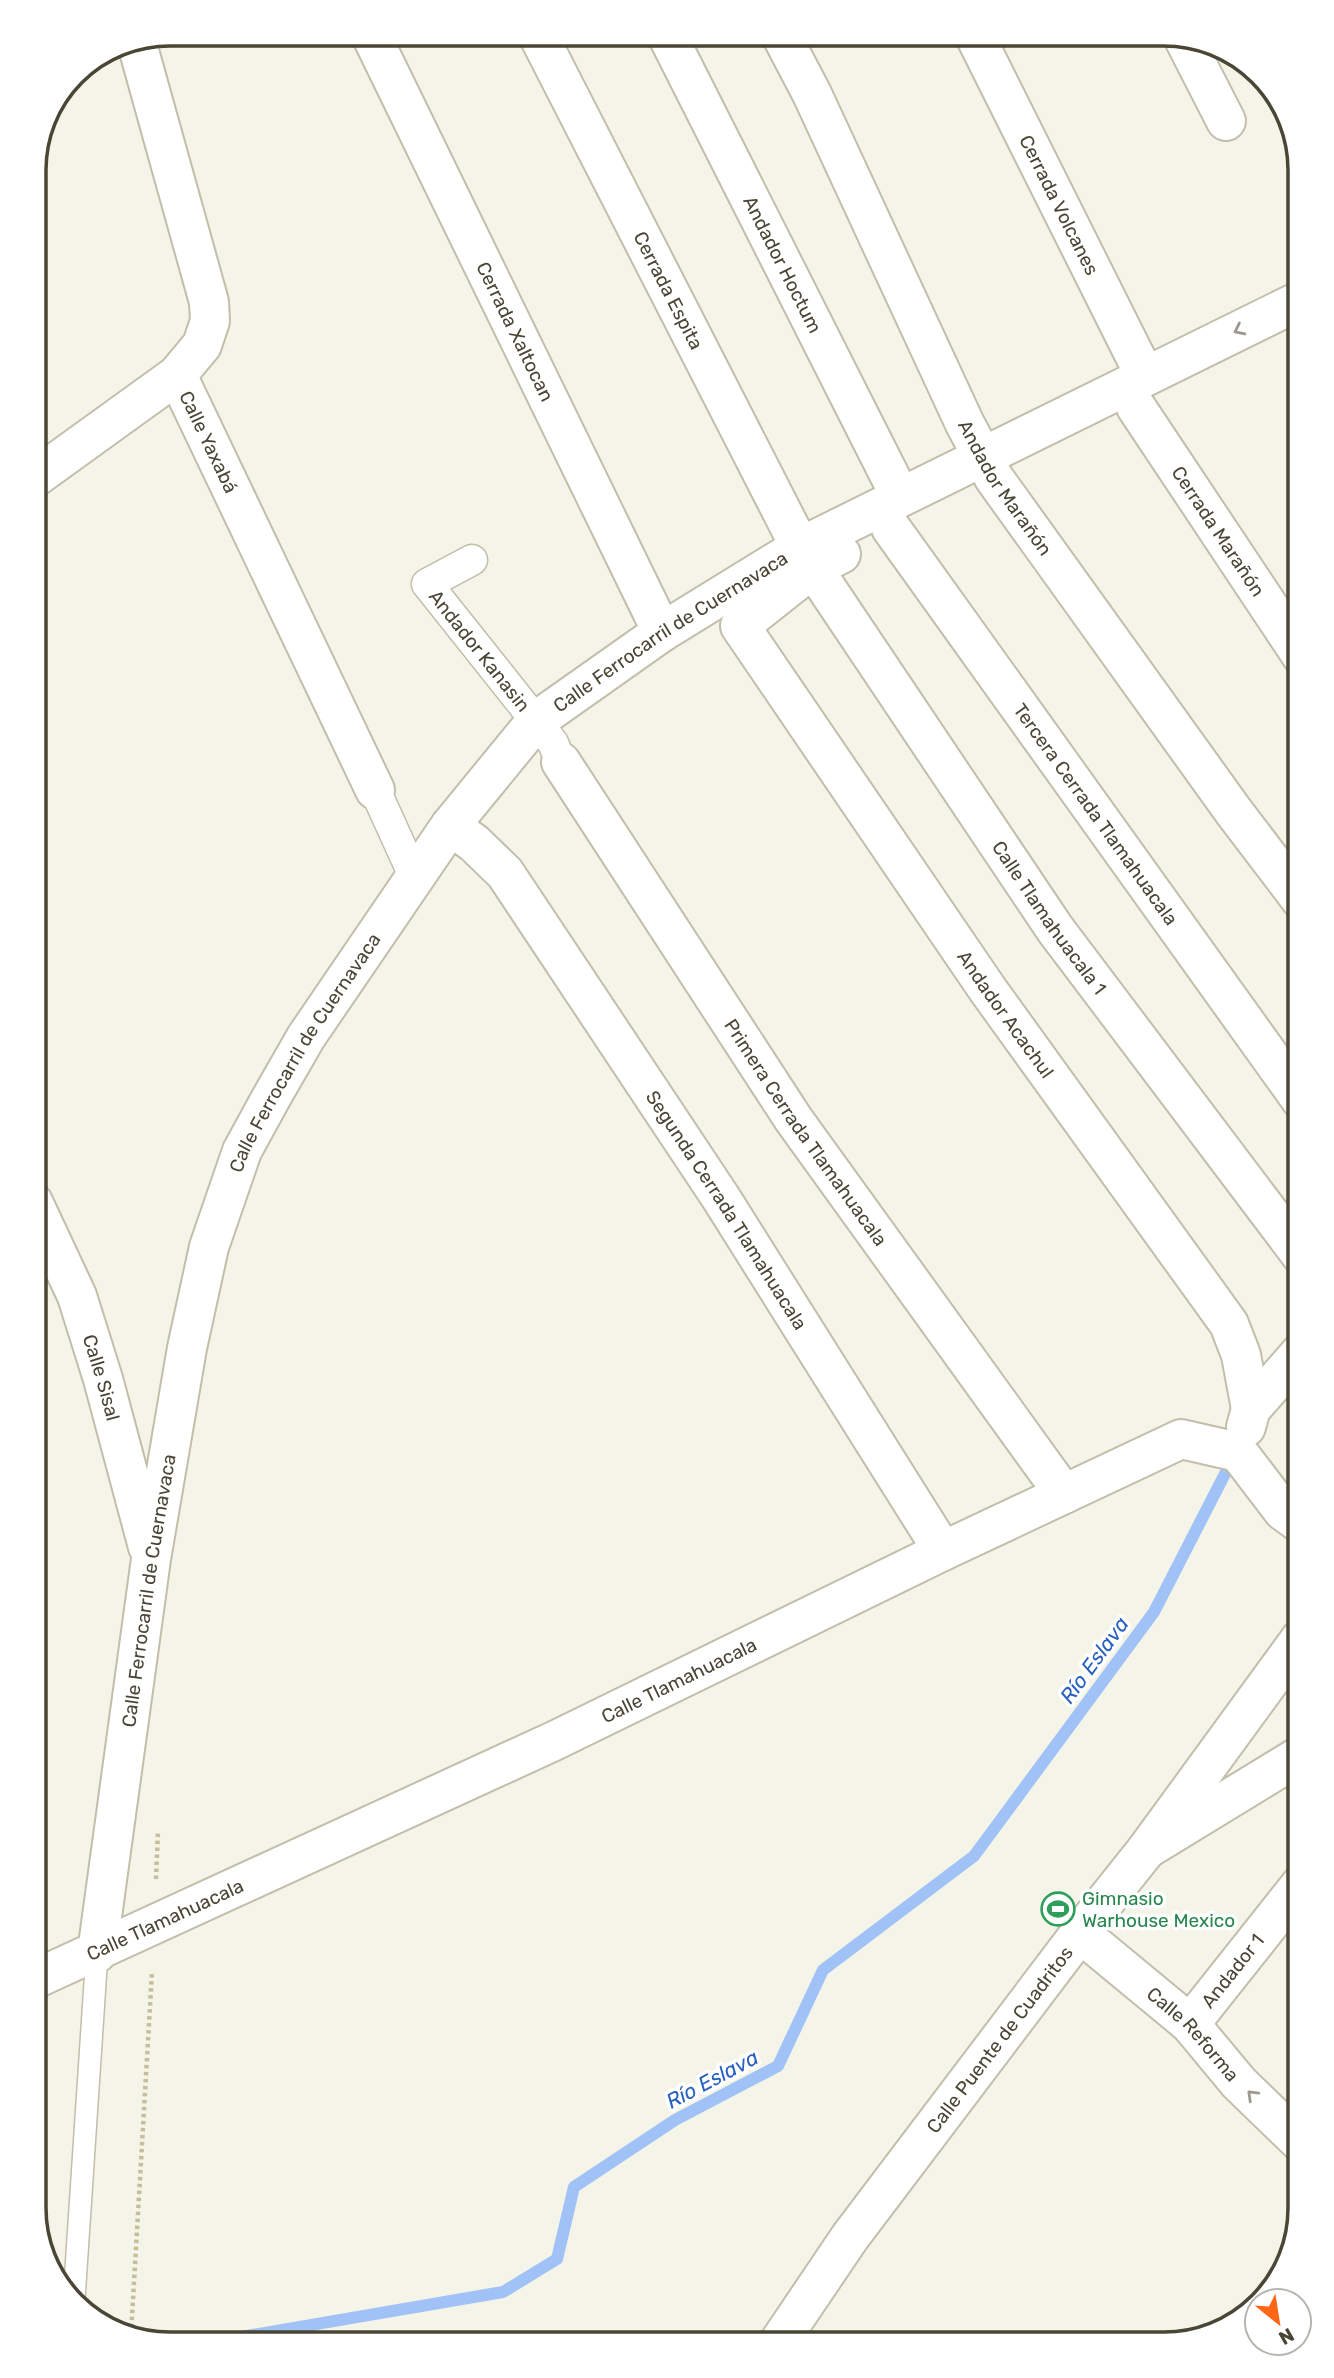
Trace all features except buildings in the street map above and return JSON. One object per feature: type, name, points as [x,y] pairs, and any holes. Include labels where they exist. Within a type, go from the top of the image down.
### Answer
[{"type":"street","name":"Cerrada Xaltocan","points":[[376,46],[662,632]]},
{"type":"street","name":"Cerrada Espita","points":[[544,46],[806,558]]},
{"type":"street","name":"Andador Hoctum","points":[[672,46],[895,512]]},
{"type":"street","name":"Andador Marañón","points":[[786,46],[811,94],[965,424],[988,467],[1234,812],[1288,883]]},
{"type":"street","name":"Cerrada Volcanes","points":[[980,46],[1141,391]]},
{"type":"street","points":[[1189,48],[1226,121]]},
{"type":"street","name":"Calle Yaxabá","points":[[139,50],[209,302],[210,321],[202,345],[177,375],[375,790]]},
{"type":"street","name":"Calle Ferrocarril de Cuernavaca","points":[[97,1953],[151,1559],[187,1348],[209,1247],[242,1151],[306,1037],[450,826],[536,721],[662,632],[895,512],[1141,391],[1288,307]]},
{"type":"street","name":"Calle Ferrocarril de Cuernavaca","points":[[1141,391],[1288,333]]},
{"type":"street","points":[[46,468],[177,375]]},
{"type":"street","name":"Cerrada Marañón","points":[[1141,391],[1288,634]]},
{"type":"street","name":"Tercera Cerrada Tlamahuacala","points":[[895,512],[1288,1081]]},
{"type":"street","name":"Calle Ferrocarril de Cuernavaca","points":[[740,626],[806,558]]},
{"type":"street","name":"Calle Tlamahuacala 1","points":[[806,558],[1055,929],[1288,1238]]},
{"type":"street","name":"Andador Kanasin","points":[[472,560],[427,584],[553,743],[561,762]]},
{"type":"street","name":"Andador Acachul","points":[[740,626],[988,989],[1229,1324],[1241,1355],[1251,1409]]},
{"type":"street","name":"Primera Cerrada Tlamahuacala","points":[[561,762],[794,1120],[1064,1494]]},
{"type":"street","points":[[375,790],[415,878]]},
{"type":"street","name":"Segunda Cerrada Tlamahuacala","points":[[450,826],[474,843],[505,873],[722,1198],[943,1551]]},
{"type":"street","name":"Calle Sisal","points":[[46,1230],[77,1296],[103,1379],[151,1559]]},
{"type":"street","points":[[1288,1367],[1251,1409],[1238,1452],[1288,1515]]},
{"type":"street","name":"Calle Tlamahuacala","points":[[46,1968],[97,1953],[554,1741],[1181,1438],[1238,1452]]},
{"type":"street","name":"Calle Puente de Cuadritos","points":[[787,2332],[850,2237],[1080,1933],[1147,1849],[1288,1656]]},
{"type":"street","points":[[1147,1849],[1288,1763]]},
{"type":"street","name":"Andador 1","points":[[1190,2024],[1288,1900]]},
{"type":"street","name":"Calle Reforma","points":[[1080,1933],[1190,2024],[1239,2083],[1288,2130]]},
{"type":"lane","name":"Calle Ferrocarril de Cuernavaca","points":[[75,2288],[97,1953]]},
{"type":"path","points":[[131,2326],[152,1963]]},
{"type":"waterway","name":"Río Eslava","points":[[270,2332],[503,2292],[557,2259],[574,2187],[675,2120],[778,2066],[823,1970],[974,1856],[1154,1612],[1230,1464]]},
{"type":"place","name":"Gimnasio Warhouse Mexico","points":[[1058,1909]]}]
